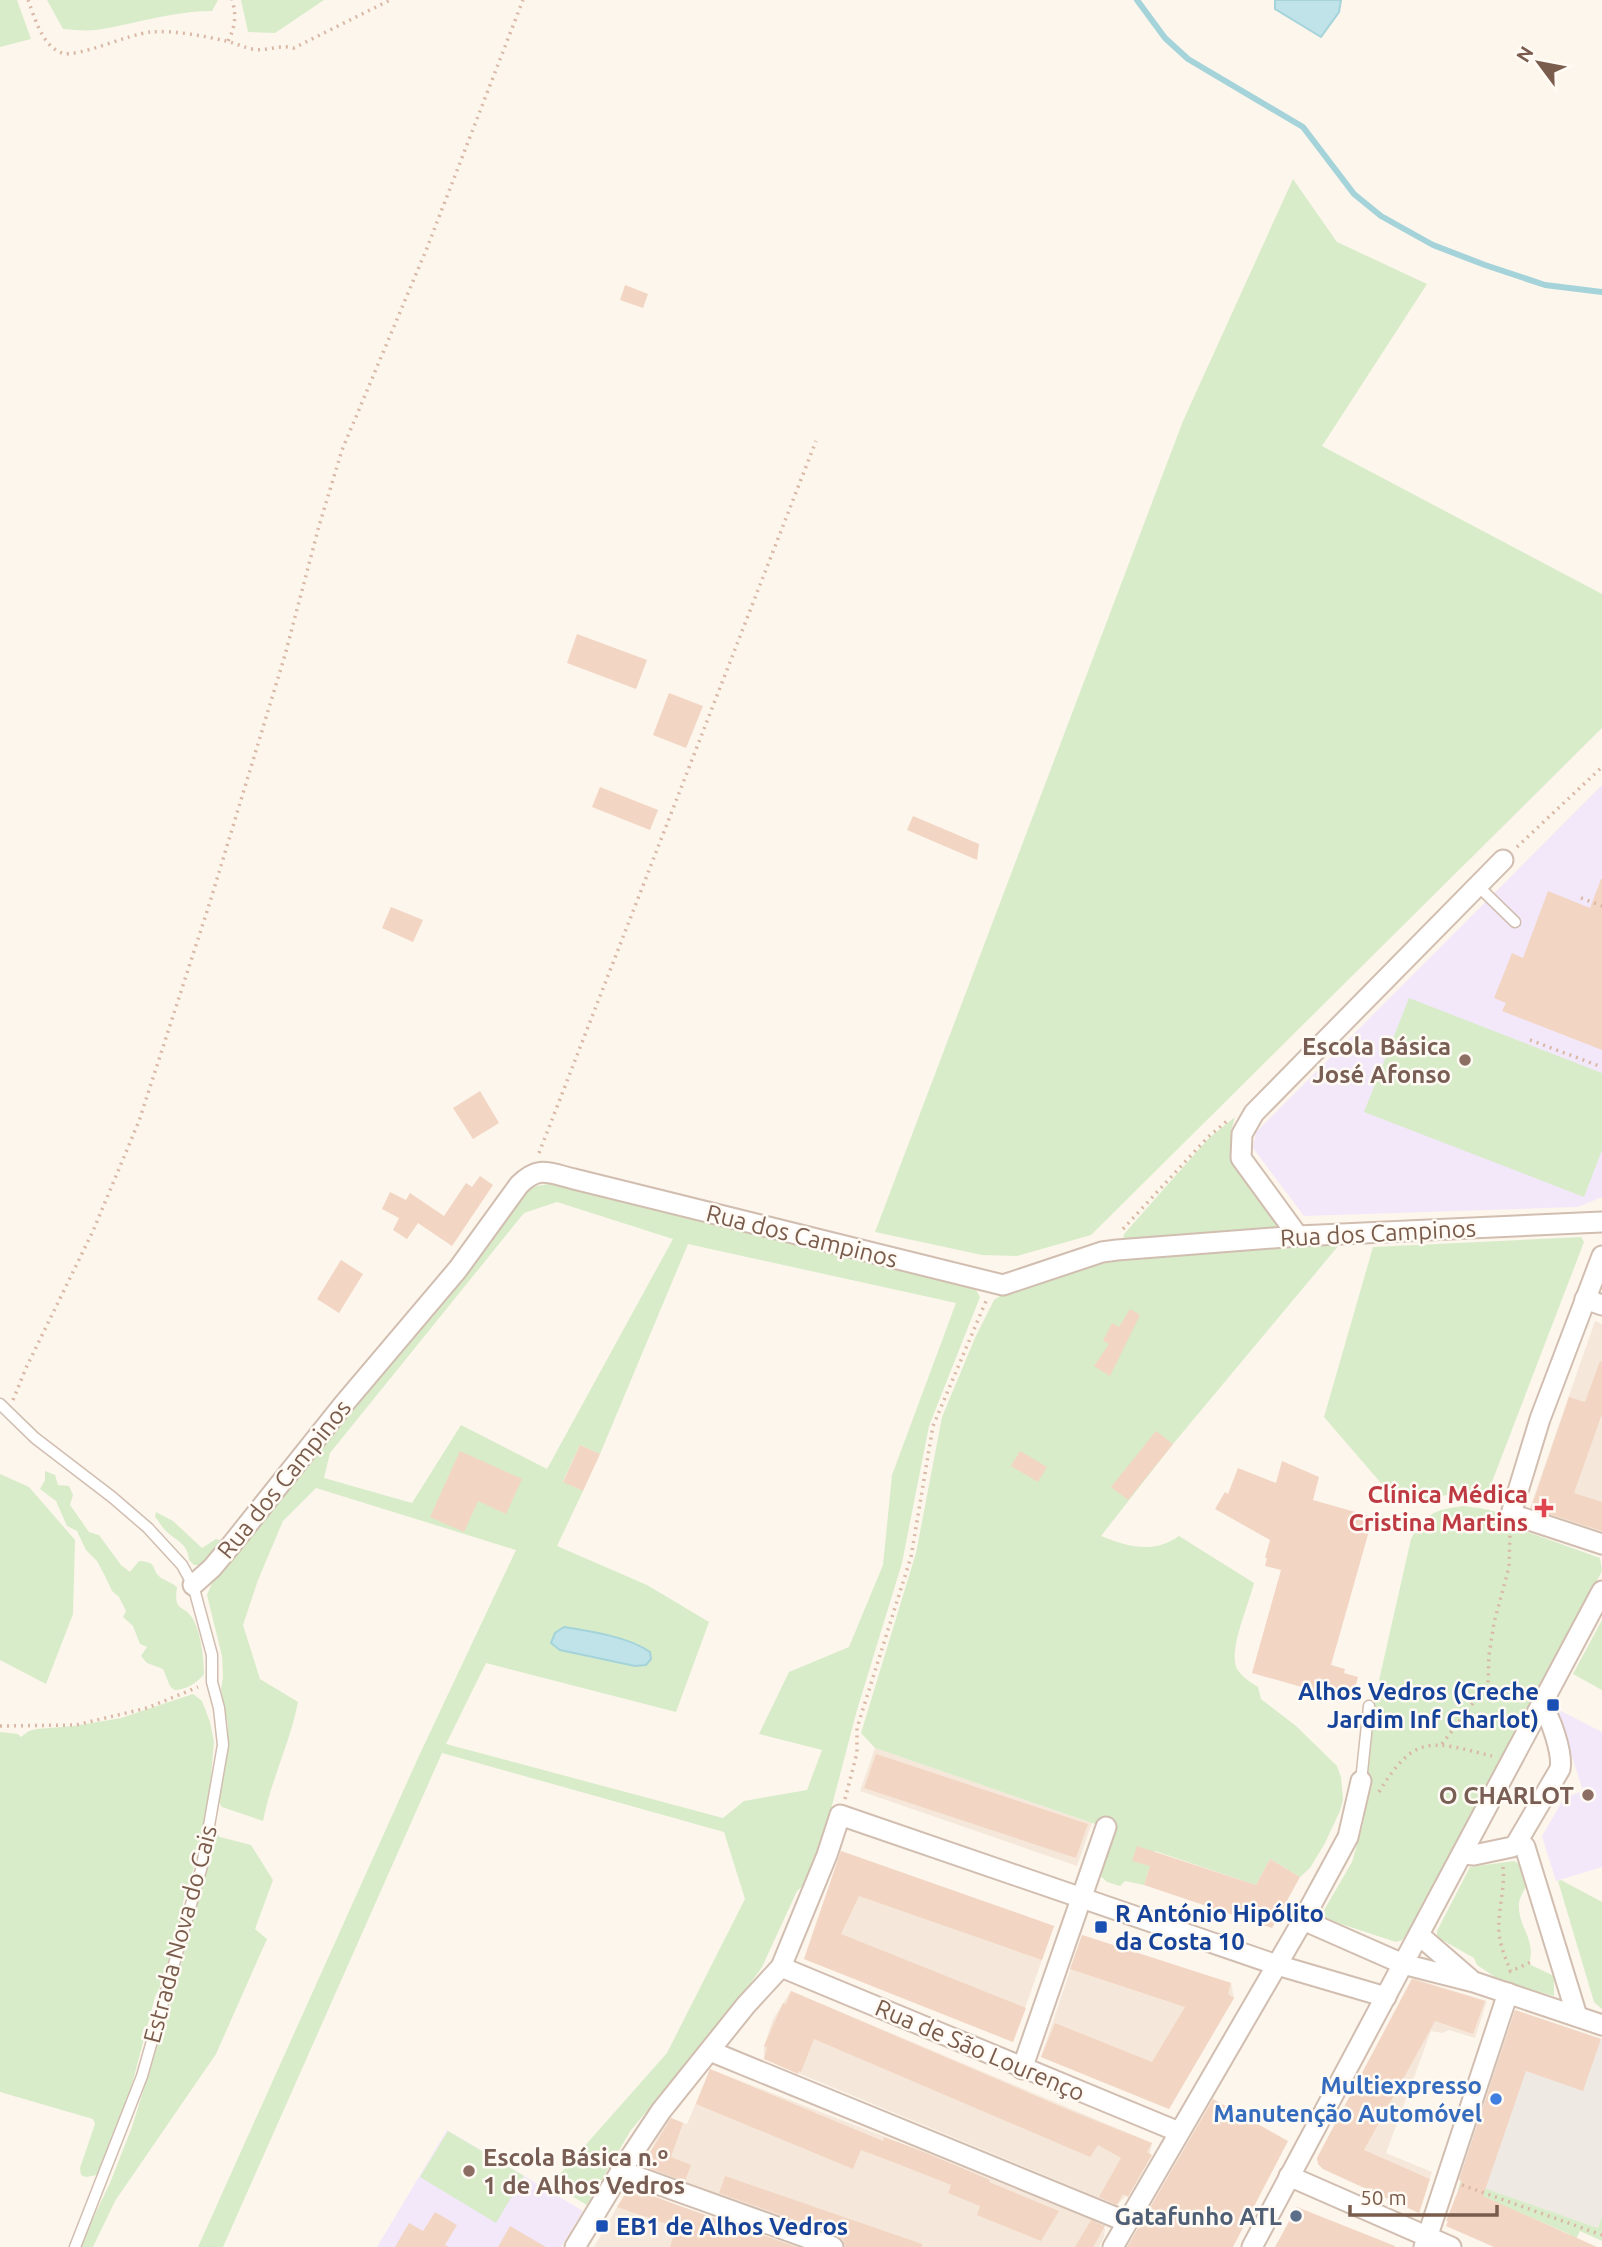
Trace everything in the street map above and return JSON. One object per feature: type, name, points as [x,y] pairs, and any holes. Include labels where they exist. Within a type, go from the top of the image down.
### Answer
[{"type":"street","points":[[1298,1236],[1241,1158],[1242,1135],[1254,1113],[1503,860]]},
{"type":"street","name":"Rua dos Campinos","points":[[192,1586],[232,1544],[343,1405],[458,1269],[500,1210],[531,1174],[543,1172],[574,1179],[1003,1285],[1102,1252],[1298,1236],[1602,1222]]},
{"type":"street","points":[[1602,1256],[1594,1302],[1540,1419],[1511,1514],[1602,1544]]},
{"type":"street","points":[[1252,2247],[1602,1591]]},
{"type":"street","points":[[1462,1854],[1474,1855],[1512,1847],[1519,1840],[1561,1763],[1549,1718],[1541,1705]]},
{"type":"street","points":[[1113,2247],[1303,1920],[1348,1837],[1361,1781]]},
{"type":"street","points":[[575,2247],[661,2111],[781,1967],[827,1855],[840,1815],[1277,1965],[1386,1997]]},
{"type":"street","points":[[1022,2068],[1106,1827]]},
{"type":"street","points":[[1519,1840],[1525,1847],[1577,2016]]},
{"type":"street","points":[[1303,1920],[1403,1964],[1474,1982],[1507,1984],[1602,2025]]},
{"type":"street","points":[[1419,1935],[1474,1982]]},
{"type":"street","name":"Rua de São Lourenço","points":[[781,1967],[1179,2132]]},
{"type":"street","points":[[1425,2242],[1507,1984]]},
{"type":"street","points":[[710,2050],[1127,2222]]},
{"type":"street","points":[[621,2171],[833,2247]]},
{"type":"street","points":[[1289,2176],[1425,2242],[1451,2247]]},
{"type":"lane","points":[[1478,886],[1515,922]]},
{"type":"lane","name":"Estrada Nova do Cais","points":[[3,1407],[35,1438],[148,1528],[182,1565],[192,1586],[212,1655],[212,1682],[219,1708],[223,1745],[202,1866],[142,2076],[75,2247]]},
{"type":"lane","points":[[1361,1781],[1369,1706]]},
{"type":"path","points":[[28,0],[49,45],[68,54],[151,32],[228,41],[251,49],[286,46],[294,48],[390,0]]},
{"type":"path","points":[[228,41],[236,26],[232,0]]},
{"type":"path","points":[[3,1407],[13,1403],[26,1368],[93,1231],[139,1121],[282,667],[342,450],[426,248],[523,0]]},
{"type":"path","points":[[531,1174],[816,441]]},
{"type":"path","points":[[1503,860],[1602,767]]},
{"type":"path","points":[[1581,898],[1602,906]]},
{"type":"path","points":[[1530,1040],[1602,1067]]},
{"type":"path","points":[[1102,1252],[1208,1137],[1227,1121]]},
{"type":"path","points":[[840,1815],[857,1754],[857,1728],[911,1558],[933,1426],[993,1283]]},
{"type":"path","points":[[1442,1744],[1488,1683],[1494,1623],[1509,1567],[1511,1514]]},
{"type":"path","points":[[0,1726],[75,1725],[146,1708],[212,1682]]},
{"type":"path","points":[[1376,1796],[1401,1759],[1428,1744],[1442,1744],[1511,1761]]},
{"type":"path","points":[[1502,1860],[1504,1878],[1500,1904],[1500,1943],[1511,1971],[1507,1984]]},
{"type":"path","points":[[1511,1971],[1531,1962]]},
{"type":"path","points":[[1455,2183],[1602,2235]]},
{"type":"shaded area","name":"Escola Básica José Afonso","points":[[1602,785],[1602,1197],[1578,1207],[1304,1216],[1253,1148],[1256,1132]]},
{"type":"shaded area","points":[[1595,1321],[1602,1324],[1602,1533],[1530,1508]]},
{"type":"shaded area","name":"O CHARLOT","points":[[1557,1709],[1602,1732],[1602,1867],[1556,1881],[1542,1836],[1564,1798],[1583,1791]]},
{"type":"shaded area","points":[[875,1748],[1092,1823],[1077,1866],[860,1791]]},
{"type":"shaded area","points":[[841,1851],[1054,1926],[1013,2042],[804,1959]]},
{"type":"shaded area","points":[[1082,1935],[1231,1983],[1234,1998],[1169,2109],[1041,2057]]},
{"type":"shaded area","points":[[1412,1978],[1487,2001],[1475,2038],[1449,2030],[1443,2033],[1431,2031],[1386,2153],[1432,2172],[1419,2213],[1323,2169],[1317,2158]]},
{"type":"shaded area","points":[[791,1991],[1152,2143],[1150,2153],[1126,2196],[1117,2205],[764,2059],[764,2046],[773,2019]]},
{"type":"shaded area","points":[[1515,2010],[1602,2039],[1602,2216],[1598,2228],[1457,2179]]},
{"type":"shaded area","points":[[710,2069],[1091,2220],[1105,2229],[1104,2237],[1099,2247],[867,2247],[641,2167],[669,2117],[687,2124]]},
{"type":"shaded area","name":"Escola Básica n.º 1 de Alhos Vedros","points":[[447,2130],[583,2211],[561,2247],[377,2247]]},
{"type":"shaded area","points":[[628,2188],[683,2207],[798,2247],[594,2247]]},
{"type":"green space","points":[[0,0],[17,0],[31,39],[0,47]]},
{"type":"green space","points":[[47,0],[218,0],[212,11],[183,13],[88,30],[63,29]]},
{"type":"green space","points":[[241,0],[324,0],[275,33],[248,32]]},
{"type":"green space","points":[[1293,179],[1337,242],[1427,284],[1322,446],[1602,594],[1602,728],[1091,1235],[1017,1256],[982,1255],[875,1232],[1183,421]]},
{"type":"green space","points":[[1409,998],[1602,1073],[1602,1150],[1584,1197],[1364,1112]]},
{"type":"green space","points":[[1235,1117],[1231,1131],[1232,1150],[1282,1229],[1123,1241],[1124,1234],[1209,1138]]},
{"type":"green space","points":[[553,1183],[968,1285],[976,1290],[980,1297],[929,1426],[902,1563],[857,1710],[830,1813],[805,1884],[797,1891],[762,1967],[720,2024],[631,2130],[587,2205],[551,2184],[667,2053],[745,1899],[724,1832],[442,1753],[223,2247],[198,2247],[418,1758],[516,1550],[316,1488],[283,1521],[258,1580],[243,1625],[260,1679],[298,1702],[263,1821],[222,1807],[216,1798],[221,1791],[224,1774],[228,1726],[221,1689],[222,1656],[207,1595],[215,1576],[527,1190]],"holes":[[[557,1202],[673,1239],[547,1469],[461,1425],[412,1503],[324,1478],[330,1453],[524,1213]],[[688,1244],[956,1303],[892,1475],[883,1565],[849,1647],[789,1672],[759,1734],[822,1750],[807,1790],[744,1801],[723,1818],[446,1744],[486,1663],[676,1712],[709,1622],[647,1585],[557,1546],[583,1491],[563,1481],[580,1445],[600,1454]],[[565,1627],[643,1647],[598,1659],[560,1650]]]},
{"type":"green space","points":[[1581,1237],[1584,1242],[1485,1500],[1457,1495],[1414,1501],[1393,1497],[1324,1417],[1373,1247]]},
{"type":"green space","points":[[1339,1245],[1173,1444],[1101,1536],[1131,1546],[1150,1547],[1170,1542],[1179,1536],[1254,1583],[1237,1639],[1237,1669],[1258,1687],[1261,1699],[1296,1726],[1337,1766],[1341,1777],[1343,1800],[1340,1811],[1310,1868],[1300,1877],[1270,1859],[1256,1885],[1155,1851],[1144,1885],[1125,1881],[1120,1886],[1107,1882],[1097,1873],[1104,1822],[1095,1824],[875,1748],[861,1733],[916,1553],[942,1417],[994,1300],[1003,1294],[1119,1259],[1282,1246]]},
{"type":"green space","points":[[45,1471],[55,1475],[58,1485],[69,1486],[73,1495],[70,1505],[89,1532],[99,1535],[121,1565],[130,1572],[139,1561],[152,1564],[161,1578],[177,1587],[178,1605],[193,1619],[202,1646],[204,1674],[195,1683],[174,1690],[163,1669],[147,1663],[141,1656],[147,1647],[140,1644],[133,1626],[123,1617],[126,1611],[119,1597],[112,1591],[97,1561],[86,1550],[77,1531],[67,1526],[56,1501],[40,1489],[45,1480]]},
{"type":"green space","points":[[0,1474],[29,1487],[75,1540],[73,1614],[46,1684],[0,1660]]},
{"type":"green space","points":[[1464,1506],[1497,1513],[1508,1520],[1511,1526],[1600,1558],[1602,1571],[1408,1932],[1402,1940],[1396,1942],[1320,1917],[1352,1862],[1363,1824],[1370,1786],[1367,1765],[1373,1707],[1411,1539],[1425,1518],[1438,1511]]},
{"type":"green space","points":[[156,1512],[173,1521],[202,1548],[216,1539],[223,1541],[206,1565],[194,1565],[184,1546],[165,1530],[155,1517]]},
{"type":"green space","points":[[1602,1620],[1602,1690],[1573,1674]]},
{"type":"green space","points":[[193,1694],[202,1701],[214,1742],[209,1800],[195,1864],[130,2092],[97,2175],[86,2177],[81,2175],[80,2168],[95,2124],[93,2119],[0,2092],[0,1732],[18,1734],[21,1737],[37,1729],[121,1718]]},
{"type":"green space","points":[[218,1835],[251,1845],[273,1880],[255,1929],[267,1939],[216,2054],[115,2201],[93,2247],[79,2247],[110,2183],[132,2127],[173,1995],[204,1871],[208,1867],[211,1837]]},
{"type":"green space","points":[[1514,1861],[1524,1867],[1528,1883],[1521,1895],[1519,1911],[1531,1948],[1529,1964],[1554,1976],[1554,1996],[1501,1981],[1477,1965],[1474,1958],[1437,1937],[1437,1931],[1470,1867]]},
{"type":"green space","points":[[1561,1880],[1602,1902],[1602,2009],[1594,2002],[1558,1881]]},
{"type":"green space","points":[[448,2131],[524,2176],[496,2223],[420,2177]]},
{"type":"green space","points":[[1461,2180],[1598,2228],[1602,2216],[1602,2241],[1580,2231],[1575,2241],[1569,2234],[1479,2195],[1476,2198],[1458,2190]]},
{"type":"water","points":[[1275,0],[1341,0],[1339,12],[1321,37],[1275,9]]},
{"type":"water","points":[[564,1627],[631,1642],[650,1652],[651,1659],[646,1665],[635,1666],[560,1650],[551,1643],[555,1633]]},
{"type":"building","points":[[625,285],[648,294],[643,308],[620,300]]},
{"type":"building","points":[[577,634],[647,660],[636,689],[567,663]]},
{"type":"building","points":[[669,693],[703,706],[686,748],[653,735]]},
{"type":"building","points":[[600,787],[658,810],[650,830],[592,807]]},
{"type":"building","points":[[913,816],[979,844],[977,860],[907,830]]},
{"type":"building","points":[[1601,879],[1602,1050],[1502,1011],[1506,1003],[1494,998],[1512,953],[1523,958],[1548,891],[1590,908]]},
{"type":"building","points":[[391,907],[423,920],[413,942],[382,928]]},
{"type":"building","points":[[480,1091],[499,1123],[473,1139],[453,1108]]},
{"type":"building","points":[[480,1176],[493,1185],[452,1246],[418,1223],[407,1239],[393,1230],[399,1218],[382,1209],[390,1192],[406,1200],[410,1193],[444,1216],[466,1183],[472,1187]]},
{"type":"building","points":[[341,1260],[363,1274],[339,1313],[317,1299]]},
{"type":"building","points":[[1130,1309],[1140,1315],[1110,1376],[1094,1366],[1109,1344],[1103,1341],[1112,1323],[1119,1327]]},
{"type":"building","points":[[1600,1361],[1602,1414],[1574,1493],[1602,1502],[1602,1531],[1531,1508],[1569,1397],[1585,1402]]},
{"type":"building","points":[[1156,1431],[1173,1444],[1128,1500],[1111,1487]]},
{"type":"building","points":[[580,1445],[600,1454],[583,1491],[563,1482]]},
{"type":"building","points":[[460,1451],[522,1479],[506,1514],[478,1501],[464,1532],[430,1517]]},
{"type":"building","points":[[1020,1451],[1047,1467],[1038,1482],[1011,1466]]},
{"type":"building","points":[[1282,1461],[1319,1477],[1313,1500],[1373,1517],[1331,1665],[1358,1677],[1351,1701],[1252,1673],[1281,1570],[1265,1566],[1270,1540],[1215,1509],[1225,1492],[1228,1494],[1238,1468],[1276,1483]]},
{"type":"building","points":[[876,1754],[1088,1824],[1076,1858],[864,1788]]},
{"type":"building","points":[[1137,1846],[1256,1885],[1270,1859],[1300,1877],[1272,1928],[1144,1885],[1150,1866],[1132,1861]]},
{"type":"building","points":[[841,1851],[1054,1926],[1042,1960],[859,1896],[841,1934],[1026,2008],[1013,2042],[804,1959]]},
{"type":"building","points":[[1082,1935],[1231,1983],[1228,1994],[1234,1998],[1169,2109],[1041,2057],[1055,2023],[1152,2062],[1185,2007],[1070,1969]]},
{"type":"building","points":[[1412,1979],[1485,2001],[1473,2034],[1435,2021],[1364,2150],[1430,2179],[1419,2213],[1323,2169],[1317,2158]]},
{"type":"building","points":[[791,1991],[1152,2143],[1147,2152],[1152,2155],[1128,2197],[1123,2194],[1117,2205],[1099,2197],[1121,2158],[1098,2145],[1090,2157],[814,2039],[798,2074],[764,2059],[767,2047],[764,2046]]},
{"type":"building","points":[[1515,2010],[1601,2039],[1583,2091],[1526,2071],[1483,2196],[1597,2247],[1494,2247],[1446,2226]]},
{"type":"building","points":[[710,2069],[883,2141],[884,2137],[924,2152],[1059,2211],[1041,2241],[977,2215],[980,2206],[948,2193],[951,2185],[898,2164],[861,2150],[853,2169],[696,2104]]},
{"type":"building","points":[[1213,2099],[1288,2141],[1233,2247],[1127,2247]]},
{"type":"building","points":[[671,2118],[683,2123],[671,2157],[691,2165],[685,2181],[642,2166]]},
{"type":"building","points":[[725,2176],[922,2244],[922,2247],[845,2247],[843,2240],[837,2235],[719,2193]]},
{"type":"building","points":[[630,2187],[797,2247],[670,2247],[676,2227],[617,2207]]},
{"type":"building","points":[[1297,2207],[1395,2246],[1395,2247],[1275,2247]]},
{"type":"building","points":[[435,2212],[457,2225],[445,2245],[449,2247],[395,2247],[409,2223],[423,2231]]},
{"type":"building","points":[[1091,2220],[1105,2226],[1093,2247],[1075,2247]]},
{"type":"building","points":[[510,2226],[546,2247],[498,2247]]},
{"type":"waterway","points":[[1137,0],[1165,38],[1188,59],[1303,127],[1354,194],[1381,216],[1433,245],[1485,265],[1545,285],[1602,292]]},
{"type":"place","name":"Escola Básica José Afonso","points":[[1465,1060]]},
{"type":"place","name":"Clínica Médica Cristina Martins","points":[[1544,1508]]},
{"type":"place","name":"Alhos Vedros (Creche Jardim Inf Charlot)","points":[[1553,1705]]},
{"type":"place","name":"O CHARLOT","points":[[1588,1795]]},
{"type":"place","name":"R António Hipólito da Costa 10","points":[[1101,1927]]},
{"type":"place","name":"Multiexpresso Manutenção Automóvel","points":[[1496,2099]]},
{"type":"place","name":"Escola Básica n.º 1 de Alhos Vedros","points":[[469,2171]]},
{"type":"place","name":"Gatafunho ATL","points":[[1296,2216]]},
{"type":"place","name":"EB1 de Alhos Vedros","points":[[602,2226]]}]
